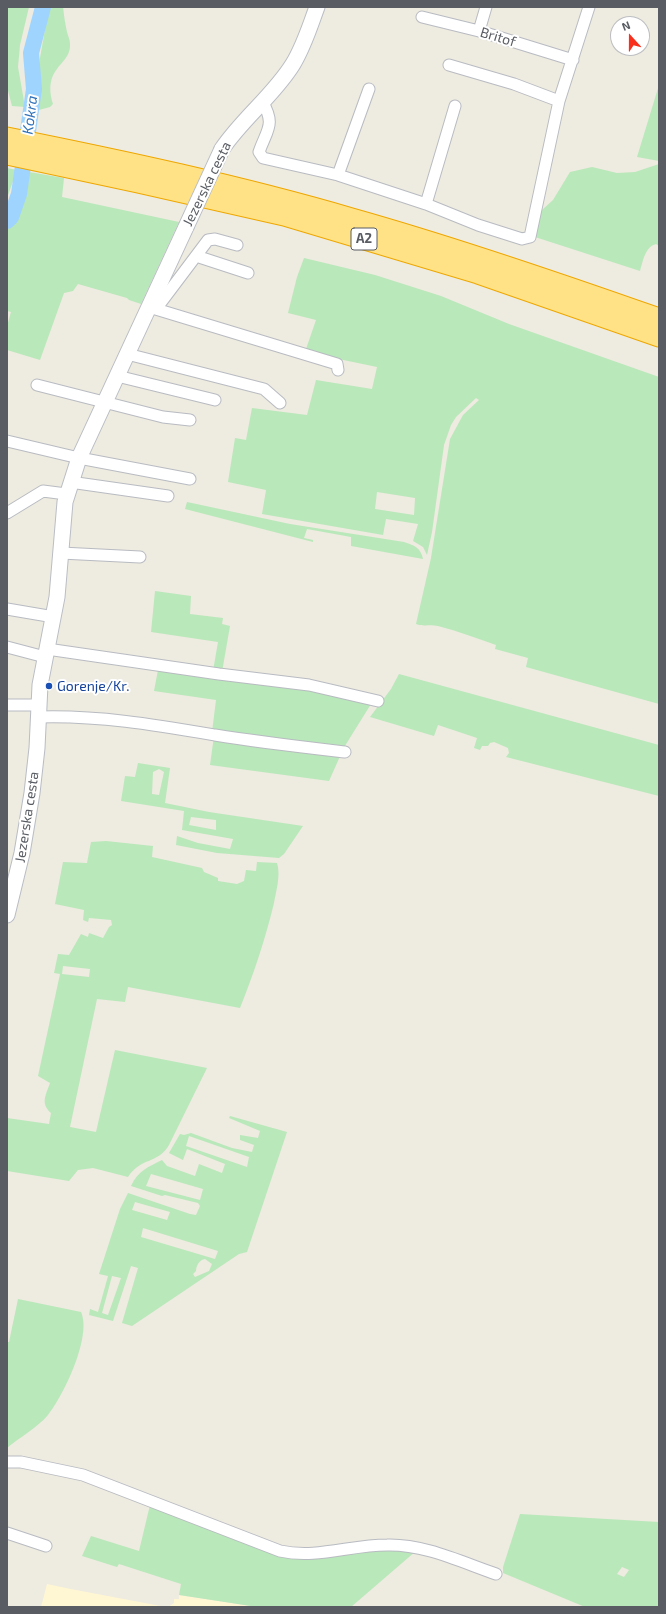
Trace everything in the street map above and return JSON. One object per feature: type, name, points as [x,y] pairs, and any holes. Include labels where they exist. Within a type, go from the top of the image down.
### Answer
[{"type":"highway","name":"A2","points":[[7,137],[63,158],[284,216],[478,274],[659,337]]},
{"type":"highway","name":"A2","points":[[7,155],[63,158],[220,184],[350,217],[458,250],[659,318]]},
{"type":"street","name":"Jezerska cesta","points":[[7,915],[16,884],[28,823],[37,748],[38,711],[46,653],[54,616],[61,553],[63,515],[68,488],[79,458],[127,354],[152,308],[186,227],[222,149],[244,120],[285,75],[302,47],[317,7]]},
{"type":"street","points":[[479,31],[486,7]]},
{"type":"street","points":[[262,101],[269,114],[271,123],[259,152],[263,158],[338,176],[426,204],[478,225],[522,239],[530,237],[559,101],[589,7]]},
{"type":"street","name":"Britof","points":[[422,17],[479,31],[573,60]]},
{"type":"street","points":[[449,65],[514,84],[559,101]]},
{"type":"street","points":[[338,176],[368,89]]},
{"type":"street","points":[[426,204],[455,106]]},
{"type":"street","points":[[237,245],[215,238],[208,240],[152,308],[337,364],[338,370]]},
{"type":"street","points":[[196,256],[248,273]]},
{"type":"street","points":[[127,354],[264,389],[280,402]]},
{"type":"street","points":[[117,376],[215,400]]},
{"type":"street","points":[[37,385],[163,417],[190,420]]},
{"type":"street","points":[[7,441],[79,458],[190,479]]},
{"type":"street","points":[[7,513],[43,491],[68,488],[168,496]]},
{"type":"street","points":[[61,553],[140,557]]},
{"type":"street","points":[[7,609],[54,616]]},
{"type":"street","points":[[7,647],[310,685],[378,701]]},
{"type":"street","points":[[7,705],[60,716],[132,721],[345,752]]},
{"type":"street","points":[[7,1462],[21,1462],[83,1475],[280,1551],[305,1554],[394,1546],[422,1549],[496,1574]]},
{"type":"street","points":[[7,1533],[46,1546]]},
{"type":"shaded area","points":[[47,1584],[71,1589],[166,1607],[41,1607]]},
{"type":"shaded area","points":[[179,1595],[257,1607],[168,1607],[174,1603],[174,1599],[179,1599]]},
{"type":"green space","points":[[7,7],[29,7],[20,45],[18,67],[25,107],[12,106],[7,87]]},
{"type":"green space","points":[[49,7],[63,7],[70,44],[66,57],[54,74],[51,82],[53,104],[50,107],[39,110],[38,69]]},
{"type":"green space","points":[[659,85],[659,161],[637,157]]},
{"type":"green space","points":[[659,164],[659,246],[656,244],[649,248],[640,271],[535,237],[538,217],[542,210],[553,200],[570,172],[592,167],[617,173],[635,172]]},
{"type":"green space","points":[[7,168],[17,170],[7,198]]},
{"type":"green space","points":[[29,172],[64,178],[62,197],[179,222],[141,304],[127,298],[78,284],[73,291],[64,293],[40,360],[7,350],[7,326],[11,312],[7,311],[7,230],[21,209]]},
{"type":"green space","points":[[304,258],[375,275],[441,296],[509,324],[659,377],[659,704],[526,667],[528,658],[495,649],[496,645],[438,626],[416,624],[431,558],[450,439],[463,415],[479,400],[476,398],[456,417],[451,425],[444,445],[432,532],[427,555],[423,547],[413,541],[418,524],[386,519],[383,535],[262,514],[266,490],[228,482],[235,438],[246,440],[252,408],[307,415],[316,380],[372,389],[377,367],[305,352],[316,320],[288,313],[297,277]],"holes":[[[377,492],[415,498],[414,515],[375,509]]]},
{"type":"green space","points":[[187,502],[290,524],[404,542],[411,544],[419,550],[423,559],[351,546],[351,537],[307,529],[304,538],[313,540],[313,542],[185,509]]},
{"type":"green space","points":[[155,591],[191,596],[190,614],[223,618],[222,624],[230,626],[222,672],[213,671],[218,642],[151,632]]},
{"type":"green space","points":[[158,670],[271,682],[371,704],[343,749],[212,732],[216,700],[154,691]]},
{"type":"green space","points":[[399,674],[659,745],[659,796],[506,757],[509,753],[508,748],[494,742],[490,743],[488,746],[482,746],[480,750],[474,748],[477,738],[438,725],[434,736],[370,717],[391,689]]},
{"type":"green space","points":[[214,736],[341,754],[329,781],[210,765]]},
{"type":"green space","points":[[138,763],[170,768],[165,803],[209,812],[303,826],[284,854],[279,858],[217,853],[176,845],[177,836],[198,843],[230,849],[233,839],[182,830],[184,811],[121,801],[125,776],[135,777]],"holes":[[[159,769],[164,772],[159,795],[152,794],[153,772]],[[191,817],[216,820],[216,830],[189,825]]]},
{"type":"green space","points":[[106,841],[153,846],[152,857],[202,868],[204,872],[218,878],[218,881],[237,884],[244,881],[246,870],[256,871],[257,862],[277,863],[278,878],[274,903],[267,930],[255,969],[240,1008],[128,987],[125,1002],[97,999],[70,1127],[96,1132],[115,1050],[207,1068],[165,1151],[155,1158],[138,1166],[128,1177],[93,1168],[78,1170],[69,1181],[7,1171],[7,1118],[49,1124],[51,1113],[46,1106],[45,1099],[50,1083],[38,1076],[60,974],[54,973],[58,954],[69,955],[81,934],[88,937],[89,933],[103,938],[109,927],[112,925],[111,920],[89,918],[88,922],[83,920],[84,910],[55,904],[63,862],[87,863],[91,842]],"holes":[[[63,966],[90,969],[89,977],[62,974]]]},
{"type":"green space","points":[[230,1116],[287,1132],[247,1252],[239,1254],[132,1326],[122,1323],[138,1268],[131,1266],[113,1321],[89,1315],[90,1309],[98,1312],[108,1276],[99,1274],[120,1209],[128,1193],[190,1214],[196,1215],[200,1206],[198,1203],[165,1195],[162,1196],[131,1186],[134,1181],[144,1170],[162,1160],[167,1166],[195,1176],[199,1164],[222,1173],[225,1164],[187,1149],[183,1160],[169,1153],[180,1134],[184,1135],[191,1133],[232,1148],[252,1152],[254,1145],[240,1140],[240,1135],[258,1138],[260,1131],[229,1118]],"holes":[[[189,1136],[249,1157],[247,1167],[186,1146]],[[151,1174],[203,1189],[200,1200],[146,1186]],[[135,1202],[170,1212],[167,1220],[132,1210]],[[143,1228],[218,1251],[215,1259],[141,1237]],[[205,1259],[212,1264],[209,1271],[195,1277],[193,1274],[196,1271],[197,1265]],[[112,1276],[121,1278],[108,1315],[102,1313]]]},
{"type":"green space","points":[[18,1299],[81,1312],[83,1335],[75,1365],[61,1394],[48,1415],[39,1424],[7,1448],[7,1342],[9,1342]]},
{"type":"green space","points":[[150,1505],[268,1549],[416,1551],[351,1607],[257,1607],[179,1595],[181,1584],[119,1564],[117,1567],[82,1556],[91,1536],[139,1551]]},
{"type":"green space","points":[[520,1514],[659,1522],[659,1607],[585,1607],[503,1573],[503,1567]],"holes":[[[622,1567],[629,1570],[624,1577],[617,1574]]]},
{"type":"waterway","name":"Kokra","points":[[7,221],[11,217],[19,194],[34,89],[31,53],[43,7]]},
{"type":"place","name":"Gorenje/Kr.","points":[[49,686]]}]
